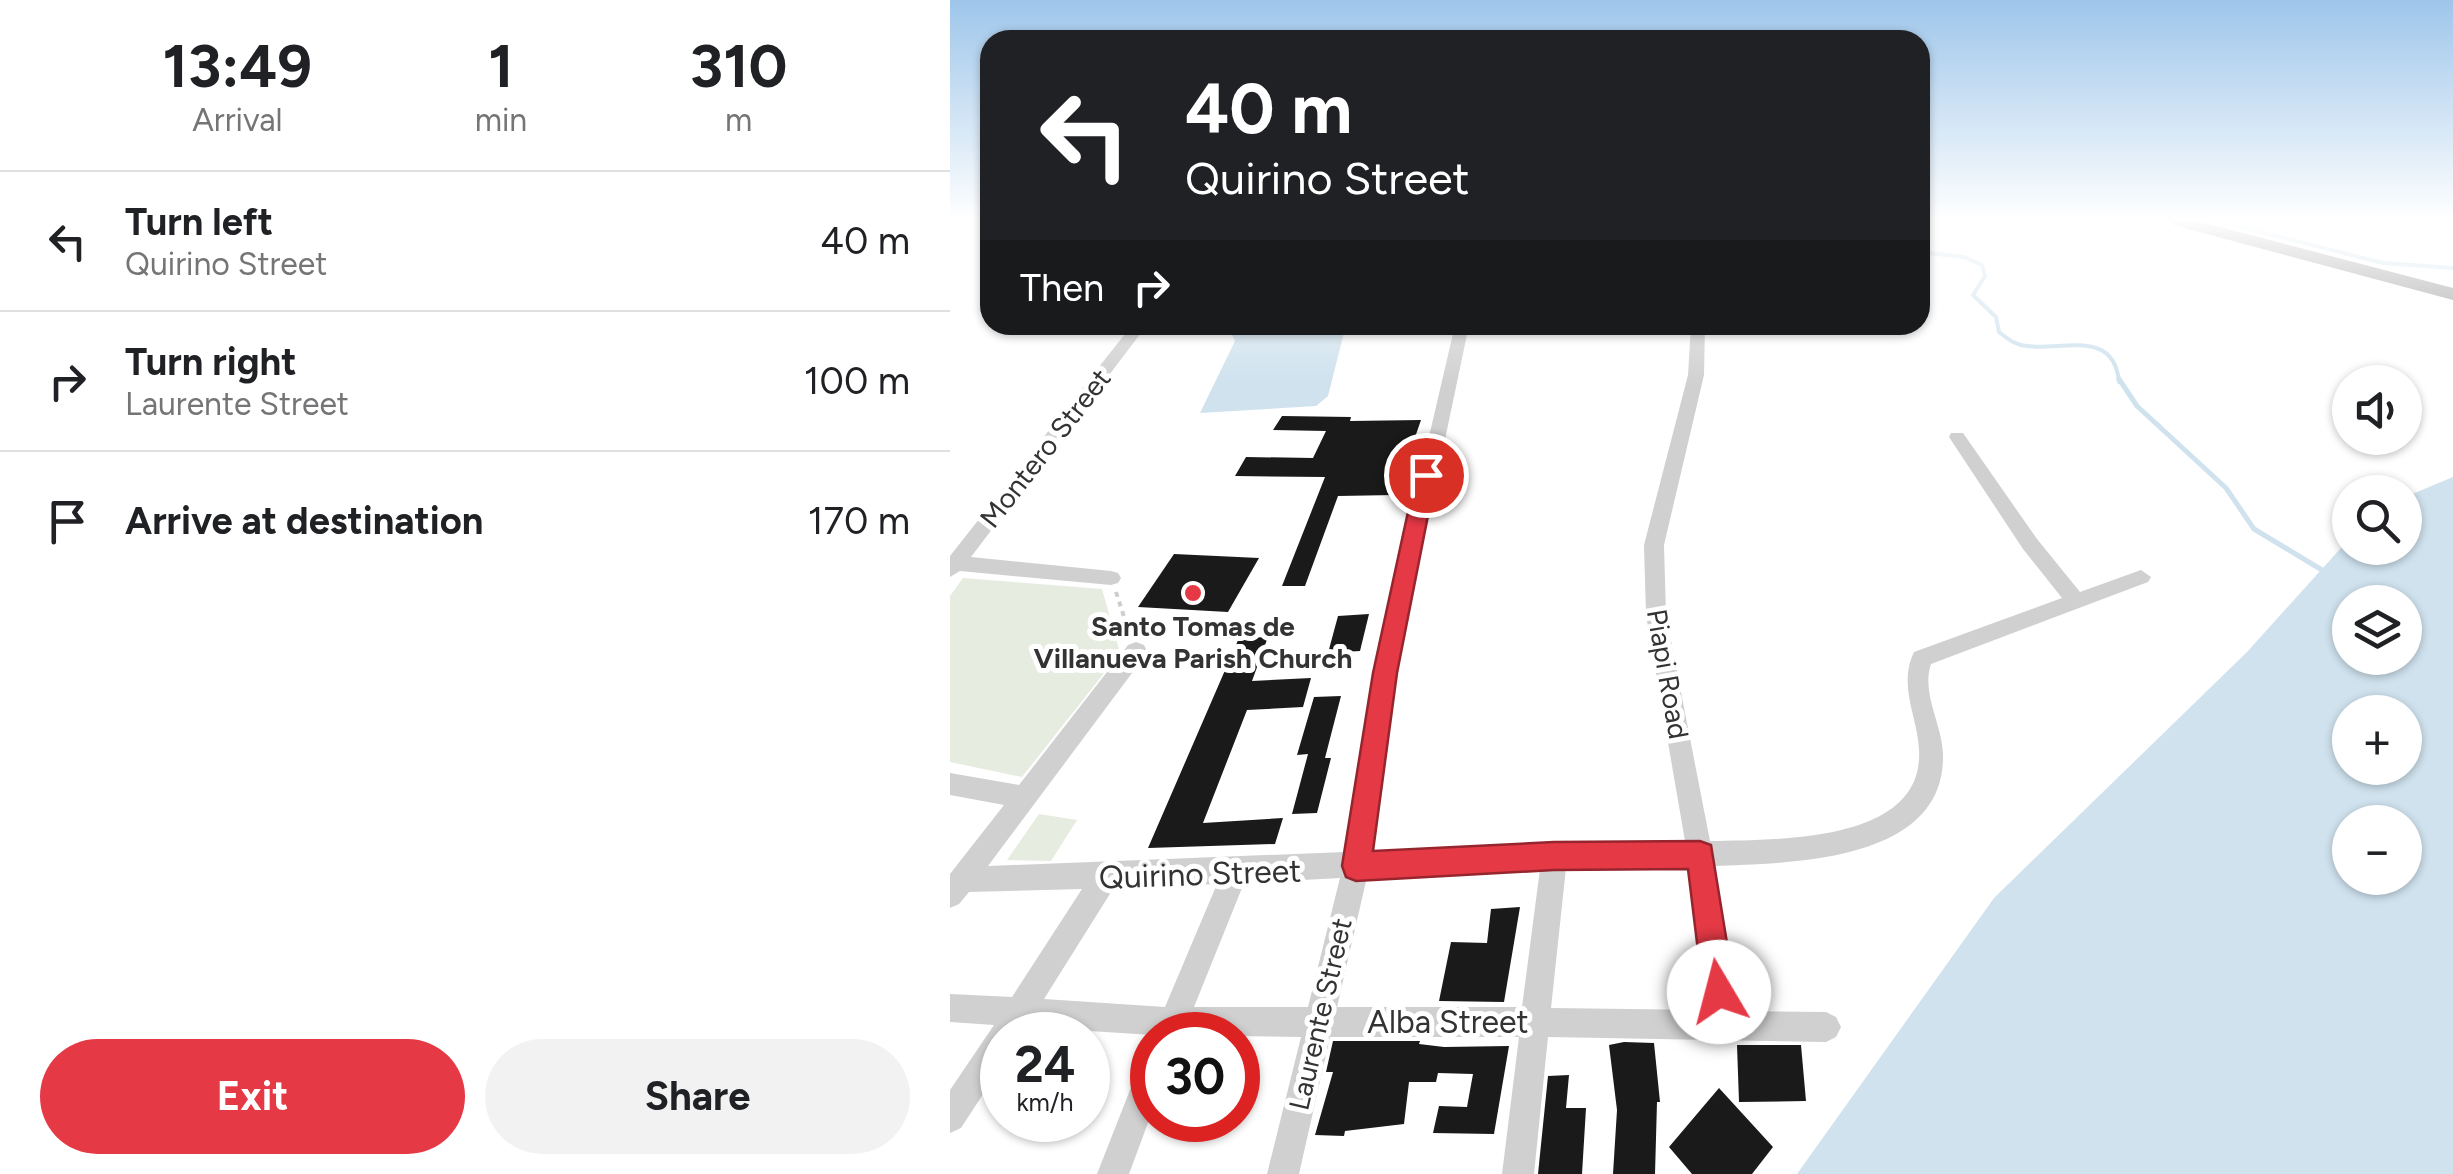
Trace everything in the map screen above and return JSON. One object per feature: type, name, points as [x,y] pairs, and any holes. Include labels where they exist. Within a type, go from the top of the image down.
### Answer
[{"type":"highway","points":[[2385,276],[2453,294]]},
{"type":"street","name":"Montero Street","points":[[953,567],[1132,335]]},
{"type":"street","name":"Laurente Street","points":[[1283,1174],[1356,866],[1385,673],[1460,335]]},
{"type":"street","name":"Piapi Road","points":[[1698,335],[1696,375],[1654,545],[1656,615],[1700,855],[1724,1026]]},
{"type":"street","points":[[1957,437],[2030,544],[2074,599],[2141,577]]},
{"type":"street","points":[[953,567],[1111,578]]},
{"type":"street","name":"Quirino Street","points":[[956,887],[1554,856],[1700,855],[1811,848],[1857,840],[1903,814],[1927,786],[1932,756],[1916,674],[1922,658],[2074,599]]},
{"type":"street","points":[[956,887],[1136,652]]},
{"type":"street","points":[[950,784],[1024,797]]},
{"type":"street","points":[[1518,1174],[1554,856]]},
{"type":"street","points":[[1177,1012],[1235,873]]},
{"type":"street","points":[[1020,1012],[1105,878]]},
{"type":"street","name":"Alba Street","points":[[950,1008],[980,1019]]},
{"type":"street","name":"Alba Street","points":[[1260,1025],[1534,1022],[1826,1027]]},
{"type":"street","points":[[950,1116],[980,1072]]},
{"type":"street","points":[[1112,1174],[1130,1129]]},
{"type":"path","points":[[1111,578],[1136,652]]},
{"type":"shaded area","points":[[963,578],[1102,589],[1120,653],[1022,777],[950,762],[950,596]]},
{"type":"shaded area","points":[[1039,814],[1077,820],[1051,861],[1007,860]]},
{"type":"water","points":[[1232,335],[1343,335],[1328,396],[1316,406],[1200,413],[1235,341]]},
{"type":"water","points":[[2453,477],[2453,1174],[1797,1174],[1994,898],[2247,652],[2332,558],[2332,565],[2422,565],[2422,490]]},
{"type":"building","points":[[1282,416],[1351,417],[1350,421],[1421,420],[1395,495],[1338,496],[1305,586],[1282,586],[1325,477],[1235,476],[1246,457],[1313,458],[1326,431],[1273,430]]},
{"type":"building","name":"Santo Tomas de Villanueva Parish Church","points":[[1174,554],[1259,558],[1228,612],[1138,607]]},
{"type":"building","points":[[1369,614],[1360,651],[1328,653],[1338,616]]},
{"type":"building","points":[[1268,637],[1252,681],[1311,678],[1303,707],[1247,710],[1203,823],[1283,818],[1275,844],[1148,848],[1239,638]]},
{"type":"building","points":[[1341,696],[1325,758],[1331,758],[1317,813],[1292,814],[1308,754],[1297,755],[1314,697]]},
{"type":"building","points":[[1520,907],[1504,1002],[1439,1001],[1451,942],[1487,943],[1491,909]]},
{"type":"building","points":[[1333,1041],[1509,1046],[1494,1134],[1433,1133],[1439,1106],[1467,1107],[1473,1074],[1438,1073],[1436,1082],[1409,1082],[1404,1124],[1345,1131],[1344,1136],[1315,1135],[1333,1072],[1326,1072]]},
{"type":"building","points":[[1654,1043],[1660,1102],[1655,1174],[1613,1174],[1617,1110],[1609,1045]]},
{"type":"building","points":[[1737,1045],[1801,1045],[1806,1101],[1739,1102]]},
{"type":"building","points":[[1569,1075],[1566,1108],[1586,1108],[1582,1174],[1538,1174],[1548,1076]]},
{"type":"building","points":[[1719,1088],[1773,1147],[1752,1174],[1692,1174],[1669,1147]]},
{"type":"waterway","points":[[1985,276],[1973,295],[1996,317],[1999,332],[2027,346],[2097,348],[2115,365],[2119,382]]},
{"type":"waterway","points":[[2119,379],[2137,406],[2226,488],[2254,529],[2327,573]]},
{"type":"place","name":"Santo Tomas de Villanueva Parish Church","points":[[1193,593]]},
{"type":"route","points":[[1426,475],[1385,673],[1356,866],[1554,856],[1700,855],[1719,992]]}]
